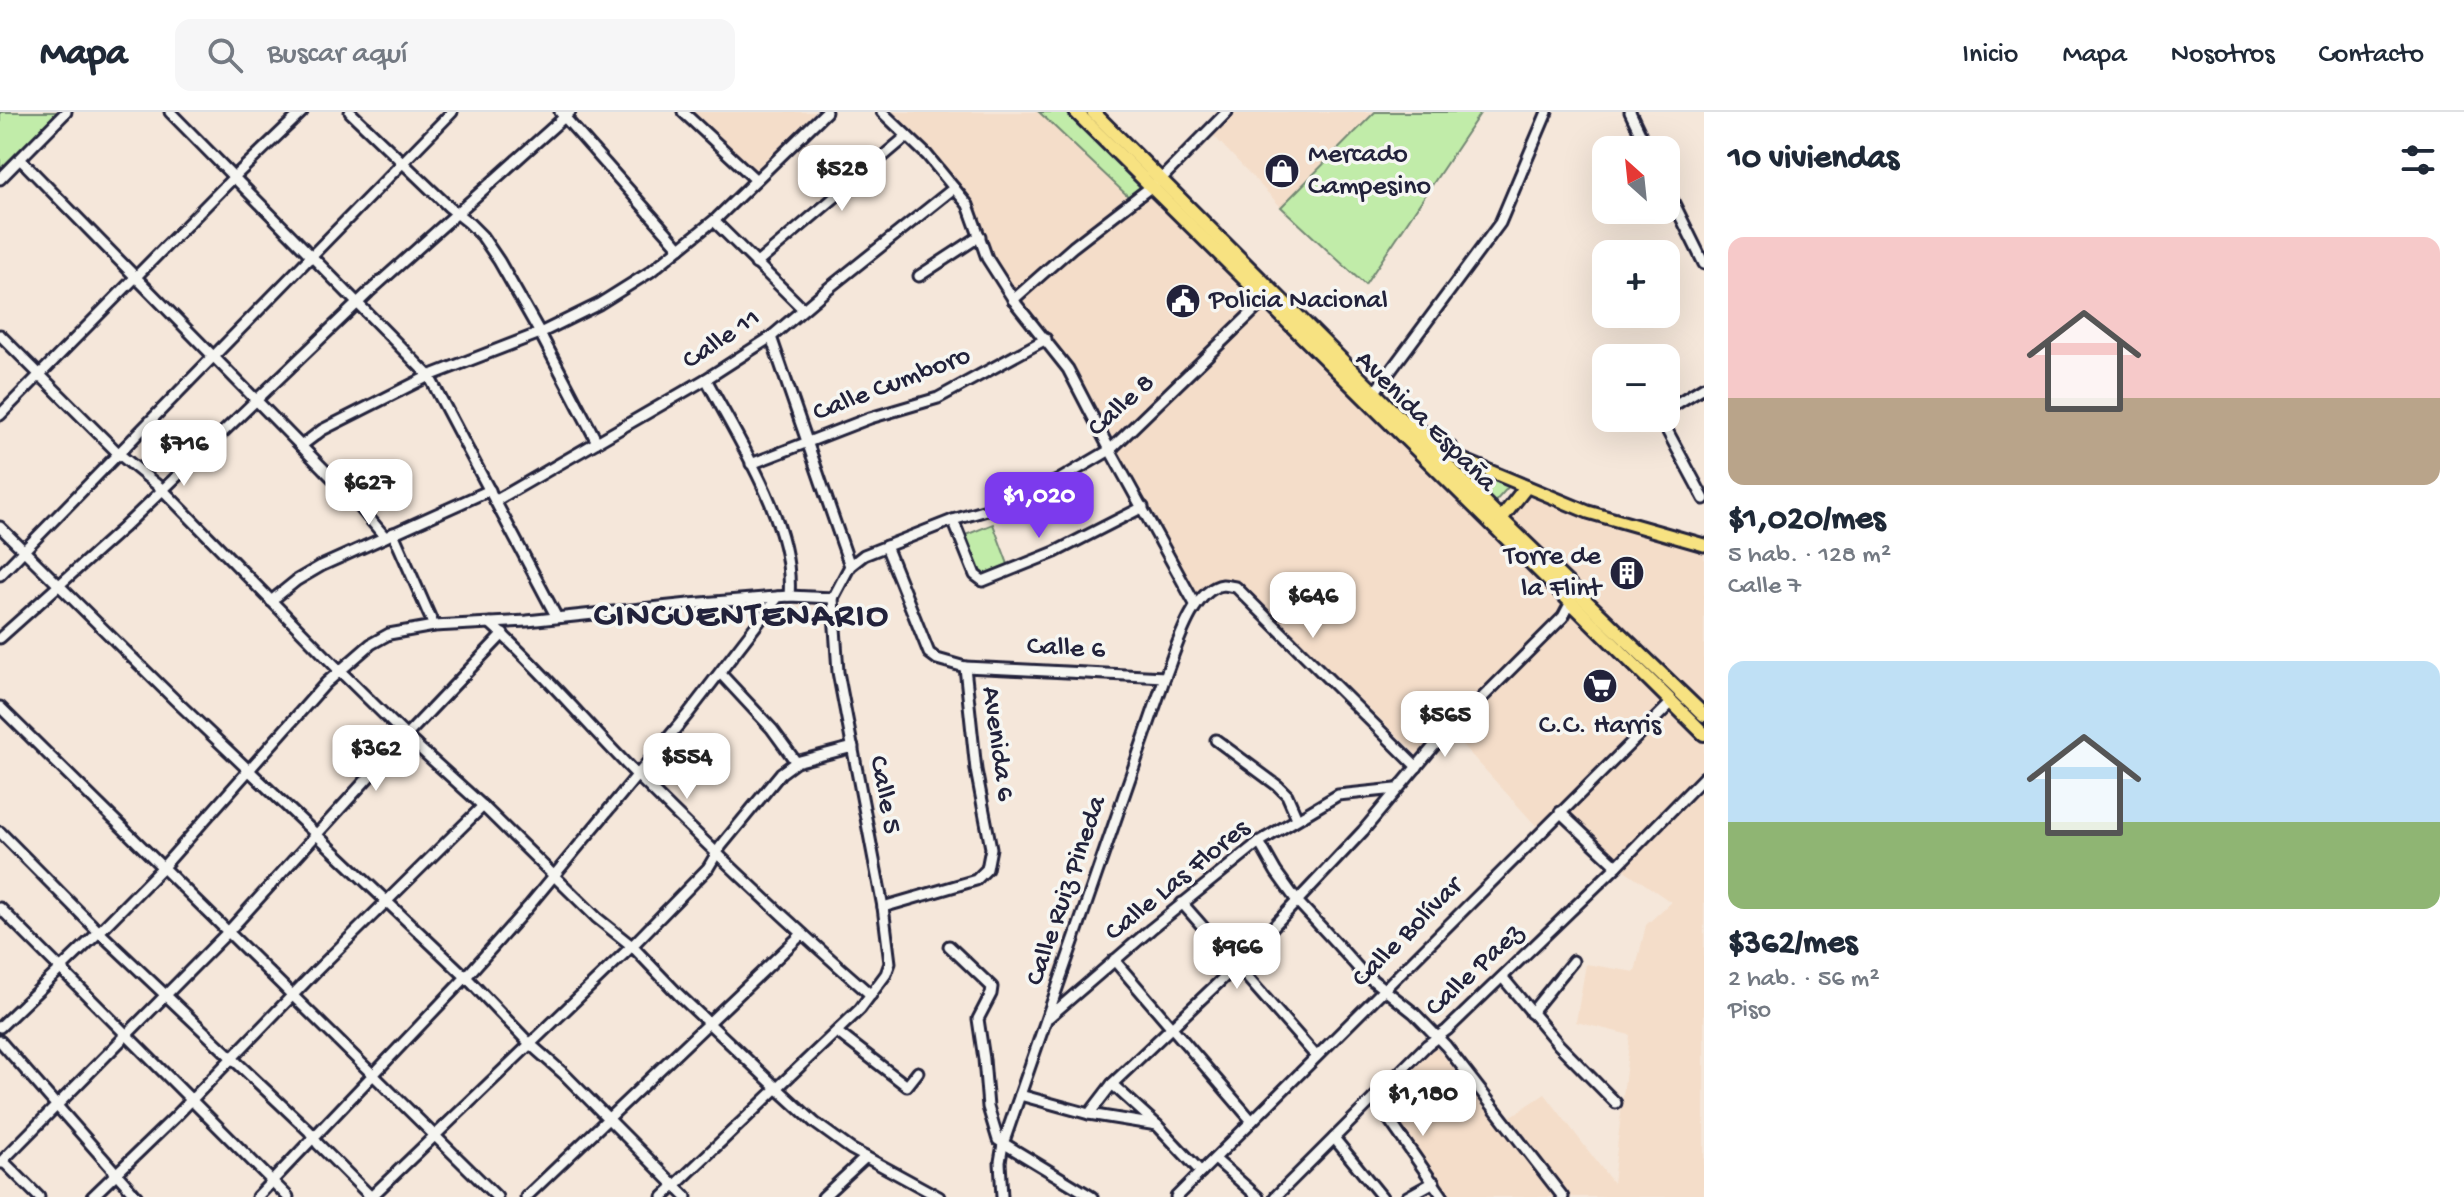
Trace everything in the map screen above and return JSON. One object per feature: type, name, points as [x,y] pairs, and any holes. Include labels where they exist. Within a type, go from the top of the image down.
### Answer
[{"type":"highway","name":"Avenida España","points":[[1076,112],[1156,183],[1704,715]]},
{"type":"highway","name":"Avenida España","points":[[1093,112],[1156,183],[1267,298],[1704,734]]},
{"type":"highway","points":[[1501,519],[1526,487]]},
{"type":"main road","points":[[1400,419],[1490,470]]},
{"type":"main road","points":[[1408,440],[1426,444],[1588,512],[1704,545]]},
{"type":"street","points":[[0,179],[66,112]]},
{"type":"street","points":[[170,112],[429,376],[556,616]]},
{"type":"street","points":[[0,415],[302,112]]},
{"type":"street","points":[[350,112],[482,236],[540,333],[597,442]]},
{"type":"street","points":[[0,575],[452,112]]},
{"type":"street","points":[[683,112],[756,180]]},
{"type":"street","points":[[301,446],[322,430],[429,376],[540,333],[599,304],[650,272],[714,221],[826,112]]},
{"type":"street","points":[[882,112],[927,155],[968,205],[987,258],[1013,300],[1068,369],[1195,604],[1223,585],[1236,587],[1417,767]]},
{"type":"street","points":[[1374,393],[1500,223],[1547,112]]},
{"type":"street","points":[[1630,112],[1641,136]]},
{"type":"street","points":[[0,638],[565,114],[680,248]]},
{"type":"street","points":[[1013,300],[1073,247],[1156,183],[1219,115]]},
{"type":"street","points":[[756,264],[907,136]]},
{"type":"street","points":[[20,159],[389,535],[434,626]]},
{"type":"street","name":"Calle 11","points":[[495,501],[706,379],[771,337],[954,188]]},
{"type":"street","points":[[1680,215],[1704,264]]},
{"type":"street","points":[[714,221],[803,309]]},
{"type":"street","points":[[919,276],[980,236]]},
{"type":"street","name":"Calle 8","points":[[850,566],[864,555],[886,546],[953,520],[1007,504],[1059,480],[1110,450],[1267,298]]},
{"type":"street","points":[[0,335],[119,454],[162,489],[406,736],[555,874],[597,918],[632,946],[709,1024],[815,1123],[866,1157],[939,1197]]},
{"type":"street","points":[[0,1027],[163,867],[339,670],[371,644],[389,634],[434,626],[527,621],[789,596],[833,598],[850,566],[771,337]]},
{"type":"street","name":"Calle Cumboro","points":[[751,464],[870,418],[938,398],[1046,339]]},
{"type":"street","points":[[706,379],[773,511],[785,546],[790,578],[789,596]]},
{"type":"street","points":[[1680,402],[1704,387]]},
{"type":"street","points":[[1668,432],[1704,499]]},
{"type":"street","points":[[271,601],[297,580],[490,490]]},
{"type":"street","points":[[953,520],[975,575],[983,581],[1055,552],[1143,507]]},
{"type":"street","points":[[0,527],[249,771],[466,977],[686,1197]]},
{"type":"street","name":"Avenida 6","points":[[883,907],[976,880],[987,869],[991,848],[976,770],[965,667],[937,659],[929,653],[886,546]]},
{"type":"street","points":[[257,1197],[466,977],[721,674],[778,597]]},
{"type":"street","name":"Calle 5","points":[[663,1197],[837,1032],[871,995],[890,963],[883,907],[838,672],[833,598]]},
{"type":"street","points":[[1089,1114],[1112,1084],[1237,965],[1363,831],[1434,746],[1563,617],[1571,602]]},
{"type":"street","name":"Calle Ruiz Pineda","points":[[1002,1197],[1000,1162],[1003,1144],[1089,889],[1165,677],[1195,604]]},
{"type":"street","points":[[490,623],[716,853],[871,995]]},
{"type":"street","points":[[39,1197],[6,1164],[0,1162],[228,932],[503,634]]},
{"type":"street","name":"Calle 6","points":[[965,667],[1165,677]]},
{"type":"street","points":[[721,674],[772,729],[796,762]]},
{"type":"street","name":"Calle Bolívar","points":[[1176,1197],[1672,702]]},
{"type":"street","points":[[0,707],[497,1197]]},
{"type":"street","points":[[1216,740],[1278,786],[1287,795],[1297,818]]},
{"type":"street","points":[[0,832],[371,1197],[632,946],[708,868],[716,853],[781,773],[796,762],[853,747]]},
{"type":"street","name":"Calle Paez","points":[[1275,1197],[1437,1037],[1503,978],[1704,777]]},
{"type":"street","name":"Calle Las Flores","points":[[1046,1019],[1259,842],[1338,795],[1396,789]]},
{"type":"street","points":[[92,1197],[483,806]]},
{"type":"street","points":[[1560,812],[1617,866]]},
{"type":"street","points":[[1259,842],[1297,901],[1361,971],[1414,1013],[1437,1037],[1563,1197]]},
{"type":"street","points":[[1182,903],[1316,1056]]},
{"type":"street","points":[[0,908],[288,1197]]},
{"type":"street","points":[[526,1197],[802,934]]},
{"type":"street","points":[[949,946],[992,987],[978,1019],[991,1124],[998,1140],[1092,1197]]},
{"type":"street","points":[[1114,960],[1252,1121]]},
{"type":"street","points":[[1531,1013],[1573,961]]},
{"type":"street","points":[[1503,978],[1559,1045],[1616,1103]]},
{"type":"street","points":[[837,1032],[907,1086],[918,1072]]},
{"type":"street","points":[[0,1041],[137,1197]]},
{"type":"street","points":[[1112,1084],[1157,1125],[1201,1172]]},
{"type":"street","points":[[1020,1095],[1089,1114],[1157,1125]]},
{"type":"street","points":[[1374,1098],[1443,1197]]},
{"type":"street","points":[[1334,1138],[1382,1197]]},
{"type":"street","points":[[823,1197],[866,1157]]},
{"type":"street","points":[[1215,1159],[1258,1197]]},
{"type":"street","points":[[1407,1197],[1434,1182]]},
{"type":"shaded area","points":[[691,112],[821,112],[755,174]]},
{"type":"shaded area","points":[[887,112],[1085,112],[1499,522],[1526,490],[1582,517],[1704,550],[1704,1197],[1438,1197],[1376,1098],[1433,1044],[1501,1123],[1545,1094],[1613,1183],[1630,1035],[1576,1022],[1586,964],[1635,972],[1646,925],[1671,902],[1620,867],[1559,809],[1539,829],[1445,726],[1419,757],[1238,583],[1231,580],[1215,583],[1197,596],[1078,374],[1013,293],[992,257],[974,207],[913,135]]},
{"type":"shaded area","name":"Mercado Campesino","points":[[1236,112],[1375,112],[1281,207],[1213,135]]},
{"type":"green space","points":[[0,112],[58,112],[0,169]]},
{"type":"green space","points":[[1039,112],[1076,112],[1152,186],[1133,201]]},
{"type":"green space","points":[[1375,112],[1481,112],[1365,285],[1281,207]]},
{"type":"green space","points":[[1449,459],[1512,483],[1493,504]]},
{"type":"green space","points":[[993,524],[1009,567],[979,579],[963,536]]},
{"type":"place","name":"Mercado Campesino","points":[[1282,171]]},
{"type":"place","name":"Policia Nacional","points":[[1183,301]]},
{"type":"place","name":"Torre de la Flint","points":[[1627,573]]},
{"type":"place","name":"C.C. Harris","points":[[1600,686]]},
{"type":"district","name":"CINCUENTENARIO","points":[[742,617]]}]
